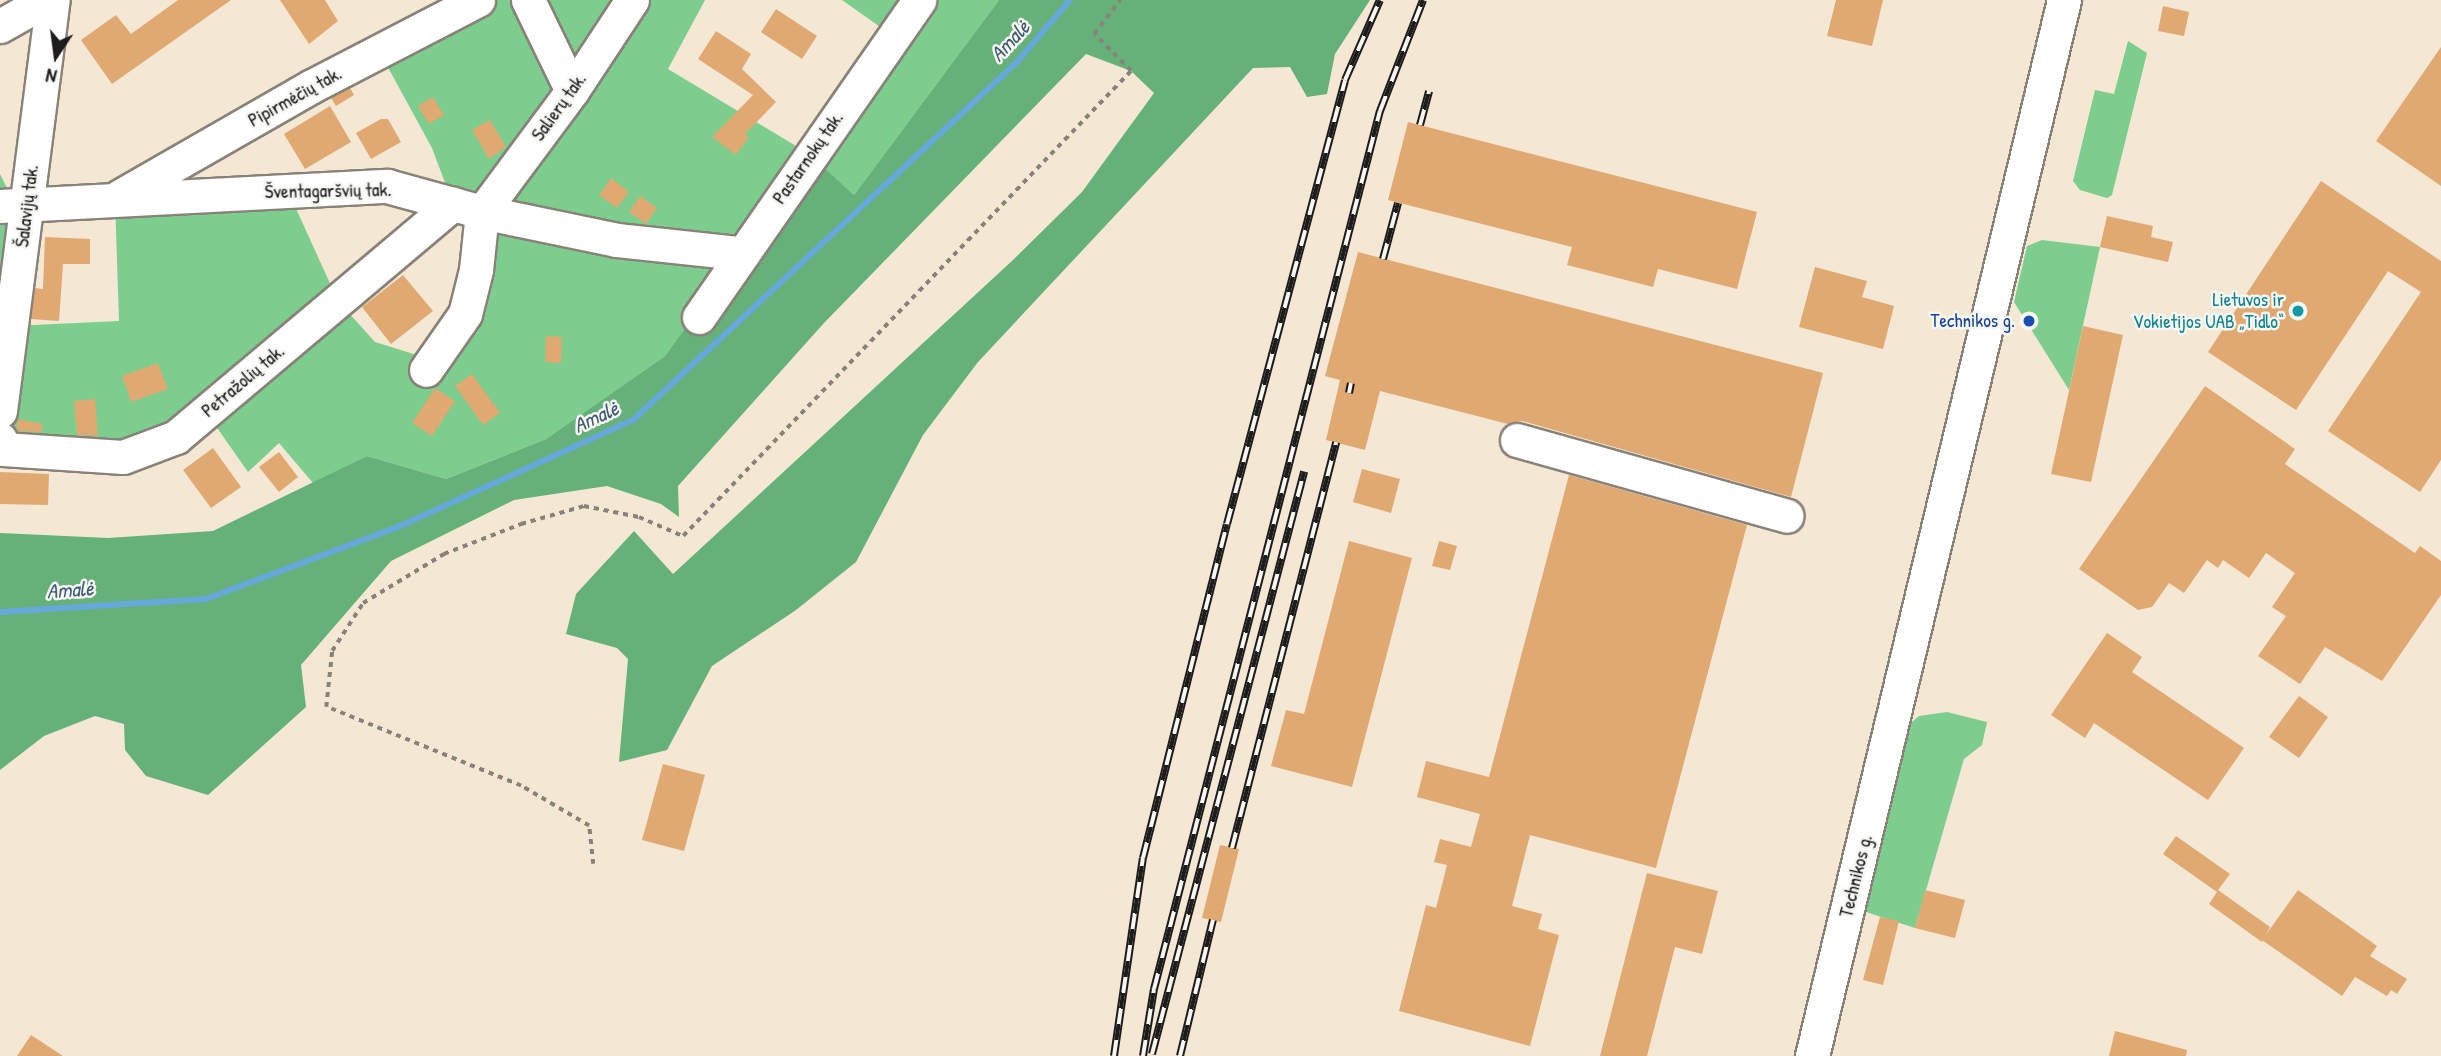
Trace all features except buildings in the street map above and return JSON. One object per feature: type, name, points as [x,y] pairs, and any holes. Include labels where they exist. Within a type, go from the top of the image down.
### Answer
[{"type":"street","points":[[0,26],[46,0]]},
{"type":"street","name":"Šalavijų tak.","points":[[0,411],[14,206],[53,0]]},
{"type":"street","name":"Pipirmėčių tak.","points":[[115,199],[312,86],[478,0]]},
{"type":"street","points":[[528,0],[572,91]]},
{"type":"street","name":"Salierų tak.","points":[[468,208],[572,91],[632,0]]},
{"type":"street","name":"Pastarnokų tak.","points":[[699,317],[739,253],[919,0]]},
{"type":"street","name":"Technikos g.","points":[[1812,1056],[2064,0]]},
{"type":"street","name":"Šventagaršvių tak.","points":[[14,206],[387,186],[468,208],[617,240],[739,253]]},
{"type":"street","points":[[426,370],[465,314],[468,208]]},
{"type":"street","name":"Petražolių tak.","points":[[0,439],[3,449],[123,457],[176,436],[468,208]]},
{"type":"street","points":[[1517,440],[1787,516]]},
{"type":"path","points":[[593,864],[589,826],[521,786],[326,707],[332,651],[363,603],[444,554],[521,524],[584,506],[639,517],[682,536],[1131,71],[1094,34],[1120,0]]},
{"type":"green space","points":[[478,0],[705,0],[668,69],[811,155],[893,36],[842,0],[999,0],[854,195],[812,156],[665,356],[546,439],[446,479],[367,456],[313,483],[279,443],[248,472],[206,412],[123,457],[0,439],[0,174],[7,188],[27,206],[12,326],[119,321],[115,199],[288,191],[338,301],[375,342],[433,360],[482,212],[453,204],[432,148],[379,51]]},
{"type":"green space","points":[[999,0],[1370,0],[1335,54],[1327,94],[1307,97],[1290,67],[1253,68],[978,362],[923,435],[856,562],[796,610],[712,666],[667,750],[619,762],[628,659],[617,648],[566,634],[576,594],[634,531],[673,574],[1013,260],[1082,192],[1154,93],[1131,71],[1086,54],[824,323],[678,486],[679,517],[661,504],[607,486],[514,500],[391,561],[301,665],[306,707],[208,795],[146,776],[125,750],[124,724],[95,716],[44,736],[0,770],[0,533],[108,538],[213,531],[367,456],[446,479],[546,439],[665,356],[811,155],[854,195]]},
{"type":"green space","points":[[2128,41],[2147,53],[2112,195],[2107,198],[2080,190],[2073,181],[2095,90],[2114,94]]},
{"type":"green space","points":[[2042,240],[2100,247],[2069,390],[2014,302],[2027,246]]},
{"type":"green space","points":[[1947,712],[1987,722],[1982,745],[1964,759],[1915,928],[1866,912],[1906,727],[1919,716]]},
{"type":"waterway","name":"Amalė","points":[[0,612],[206,599],[398,527],[633,420],[1017,62],[1070,0]]},
{"type":"railway","points":[[1114,1056],[1143,858],[1227,524],[1345,80],[1380,0]]},
{"type":"railway","points":[[1143,1056],[1154,989],[1380,111],[1423,0]]},
{"type":"railway","points":[[1420,125],[1429,91]]},
{"type":"railway","points":[[1383,259],[1398,203]]},
{"type":"railway","points":[[1349,393],[1351,383]]},
{"type":"railway","points":[[1232,848],[1336,442]]},
{"type":"railway","points":[[1152,1054],[1304,472]]},
{"type":"railway","points":[[1180,1056],[1213,920]]},
{"type":"place","name":"Lietuvos ir Vokietijos UAB „Tidlo“","points":[[2298,311]]},
{"type":"place","name":"Technikos g.","points":[[2029,321]]}]
